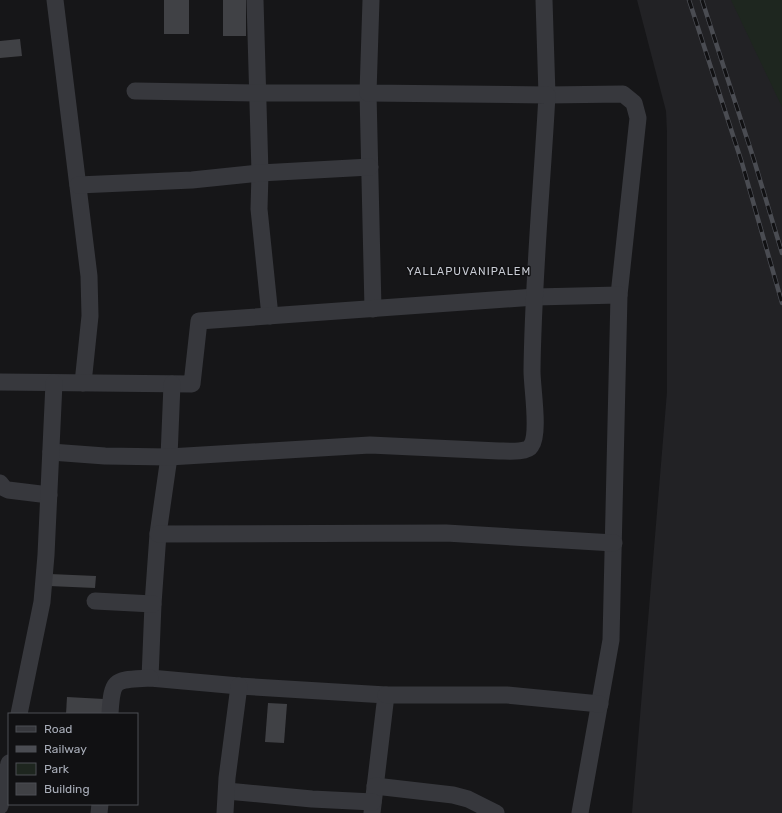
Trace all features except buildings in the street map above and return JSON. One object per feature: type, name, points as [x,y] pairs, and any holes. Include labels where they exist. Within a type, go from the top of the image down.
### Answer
[{"type":"street","points":[[55,0],[89,276],[90,316],[83,383]]},
{"type":"street","points":[[255,0],[260,173],[258,209],[270,316]]},
{"type":"street","points":[[371,0],[368,93],[374,309]]},
{"type":"street","points":[[50,452],[99,456],[169,457],[370,445],[499,451],[528,449],[531,447],[536,434],[532,373],[547,95],[544,0]]},
{"type":"street","points":[[135,91],[547,95],[622,94],[634,103],[638,118],[619,295],[611,640],[580,813]]},
{"type":"street","points":[[78,185],[192,180],[260,173],[370,167]]},
{"type":"street","points":[[0,382],[192,384],[199,321],[535,297],[619,295]]},
{"type":"street","points":[[19,713],[42,602],[46,555],[54,383]]},
{"type":"street","points":[[150,678],[158,534],[169,457],[172,384]]},
{"type":"street","points":[[0,484],[8,490],[49,495]]},
{"type":"street","points":[[158,534],[446,533],[614,543]]},
{"type":"street","points":[[96,601],[153,604]]},
{"type":"street","points":[[110,713],[113,690],[119,682],[128,678],[150,678],[239,686],[386,695],[507,695],[600,704]]},
{"type":"street","points":[[225,813],[239,686]]},
{"type":"street","points":[[373,800],[386,695]]},
{"type":"street","points":[[0,806],[8,768]]},
{"type":"street","points":[[227,791],[312,799],[373,800],[453,795],[468,799],[496,813]]},
{"type":"shaded area","points":[[637,0],[782,0],[782,813],[632,813],[667,392],[666,111]]},
{"type":"green space","points":[[731,0],[782,0],[782,107]]},
{"type":"railway","points":[[689,0],[742,163],[782,303]]},
{"type":"railway","points":[[702,0],[754,160],[782,253]]},
{"type":"district","name":"YALLAPUVANIPALEM","points":[[469,271]]}]
